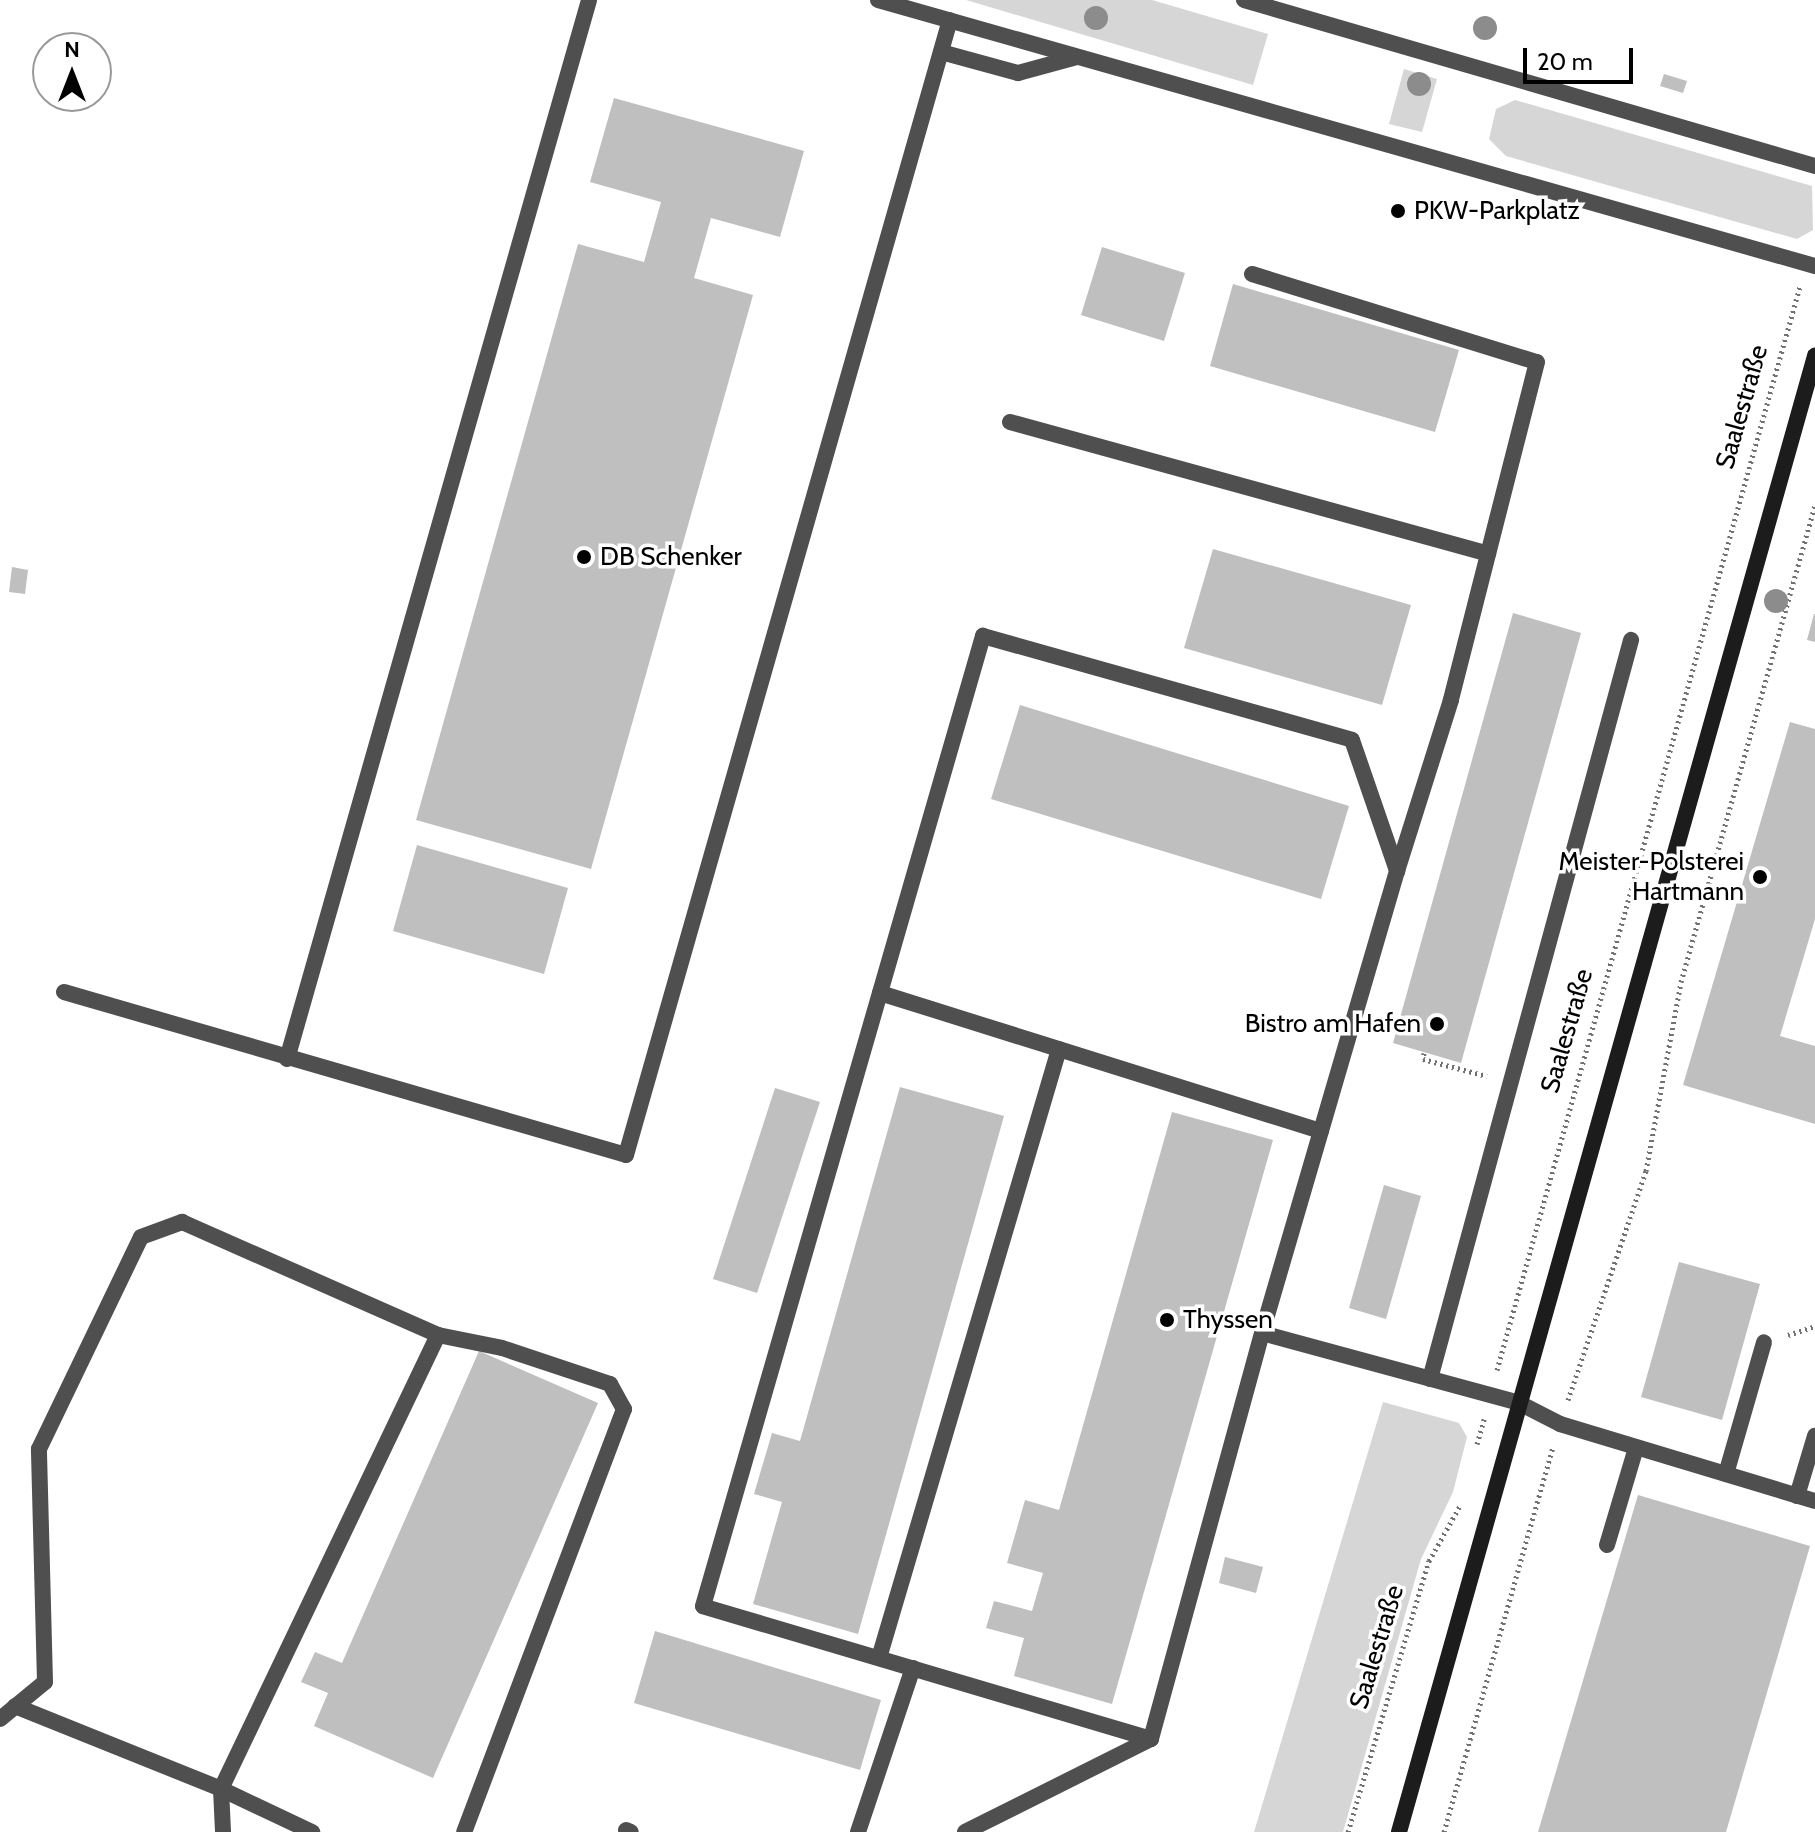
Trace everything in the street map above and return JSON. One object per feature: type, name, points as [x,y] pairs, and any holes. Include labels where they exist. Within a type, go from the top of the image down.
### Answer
[{"type":"main road","points":[[1399,1832],[1815,356]]},
{"type":"lane","points":[[287,1059],[589,0]]},
{"type":"lane","points":[[878,0],[1811,265]]},
{"type":"lane","points":[[1244,0],[1815,166]]},
{"type":"lane","points":[[64,992],[626,1155],[950,20]]},
{"type":"lane","points":[[941,52],[1018,73],[1078,57]]},
{"type":"lane","points":[[965,1832],[1151,1739],[1262,1333],[1397,871],[1451,700],[1537,362],[1252,274]]},
{"type":"lane","points":[[1010,422],[1488,554]]},
{"type":"lane","points":[[1151,1739],[703,1606],[983,636],[1352,740],[1397,871]]},
{"type":"lane","points":[[1430,1379],[1631,640]]},
{"type":"lane","points":[[880,993],[1321,1131]]},
{"type":"lane","points":[[879,1658],[1059,1049]]},
{"type":"lane","points":[[0,1719],[45,1682],[39,1449],[141,1237],[182,1222],[438,1335],[502,1348],[610,1384],[624,1409],[464,1832]]},
{"type":"lane","points":[[1262,1333],[1519,1403],[1560,1424],[1815,1501]]},
{"type":"lane","points":[[223,1832],[221,1789],[438,1335]]},
{"type":"lane","points":[[1726,1474],[1764,1342]]},
{"type":"lane","points":[[1797,1496],[1814,1444]]},
{"type":"lane","points":[[1607,1545],[1636,1448]]},
{"type":"lane","points":[[858,1832],[913,1668]]},
{"type":"lane","points":[[15,1706],[221,1789],[312,1832]]},
{"type":"path","name":"Saalestraße","points":[[1476,1449],[1811,265]]},
{"type":"path","points":[[1444,1832],[1560,1424],[1646,1171],[1681,982],[1815,505]]},
{"type":"path","points":[[1424,1053],[1423,1059],[1511,1083]]},
{"type":"path","name":"Saalestraße","points":[[1348,1832],[1429,1561],[1465,1490]]},
{"type":"shaded area","points":[[966,0],[1152,0],[1268,34],[1253,85]]},
{"type":"shaded area","points":[[1404,69],[1437,79],[1422,132],[1389,124]]},
{"type":"shaded area","points":[[1515,100],[1812,186],[1813,230],[1797,239],[1506,156],[1489,139],[1496,109]]},
{"type":"shaded area","points":[[1383,1402],[1459,1423],[1467,1437],[1453,1492],[1421,1559],[1343,1832],[1254,1832]]},
{"type":"building","points":[[1664,74],[1687,81],[1683,93],[1660,86]]},
{"type":"building","name":"DB Schenker","points":[[614,98],[804,151],[780,237],[711,218],[694,278],[753,295],[591,869],[416,820],[578,244],[644,262],[661,202],[590,182]]},
{"type":"building","points":[[1102,247],[1185,273],[1164,341],[1081,315]]},
{"type":"building","points":[[1233,284],[1459,350],[1435,432],[1210,366]]},
{"type":"building","points":[[1213,549],[1411,605],[1382,705],[1184,648]]},
{"type":"building","points":[[12,567],[28,570],[25,594],[9,592]]},
{"type":"building","points":[[1513,613],[1581,633],[1461,1063],[1393,1043]]},
{"type":"building","points":[[1815,614],[1815,642],[1807,640]]},
{"type":"building","points":[[1020,705],[1349,806],[1321,899],[991,799]]},
{"type":"building","points":[[1790,722],[1815,729],[1815,919],[1780,1036],[1815,1046],[1815,1124],[1683,1085]]},
{"type":"building","points":[[417,845],[568,888],[544,974],[393,931]]},
{"type":"building","points":[[900,1087],[1004,1116],[858,1634],[753,1604],[782,1502],[754,1494],[772,1433],[800,1441]]},
{"type":"building","points":[[775,1088],[820,1102],[757,1293],[713,1279]]},
{"type":"building","name":"Thyssen","points":[[1172,1112],[1273,1140],[1112,1704],[1014,1676],[1024,1638],[986,1628],[994,1601],[1032,1611],[1043,1573],[1007,1563],[1025,1500],[1059,1510]]},
{"type":"building","points":[[1384,1185],[1421,1196],[1386,1319],[1349,1308]]},
{"type":"building","points":[[1679,1262],[1760,1284],[1722,1420],[1641,1397]]},
{"type":"building","points":[[479,1351],[598,1403],[433,1778],[314,1726],[328,1693],[301,1682],[315,1652],[342,1663]]},
{"type":"building","points":[[1638,1495],[1810,1546],[1726,1832],[1538,1832]]},
{"type":"building","points":[[1225,1557],[1263,1567],[1256,1593],[1219,1583]]},
{"type":"building","points":[[655,1631],[881,1700],[860,1770],[634,1703]]},
{"type":"place","name":"PKW-Parkplatz","points":[[1398,211]]},
{"type":"place","name":"DB Schenker","points":[[584,557]]},
{"type":"place","name":"Meister-Polsterei Hartmann","points":[[1760,877]]},
{"type":"place","name":"Bistro am Hafen","points":[[1437,1024]]},
{"type":"place","name":"Thyssen","points":[[1167,1320]]}]
